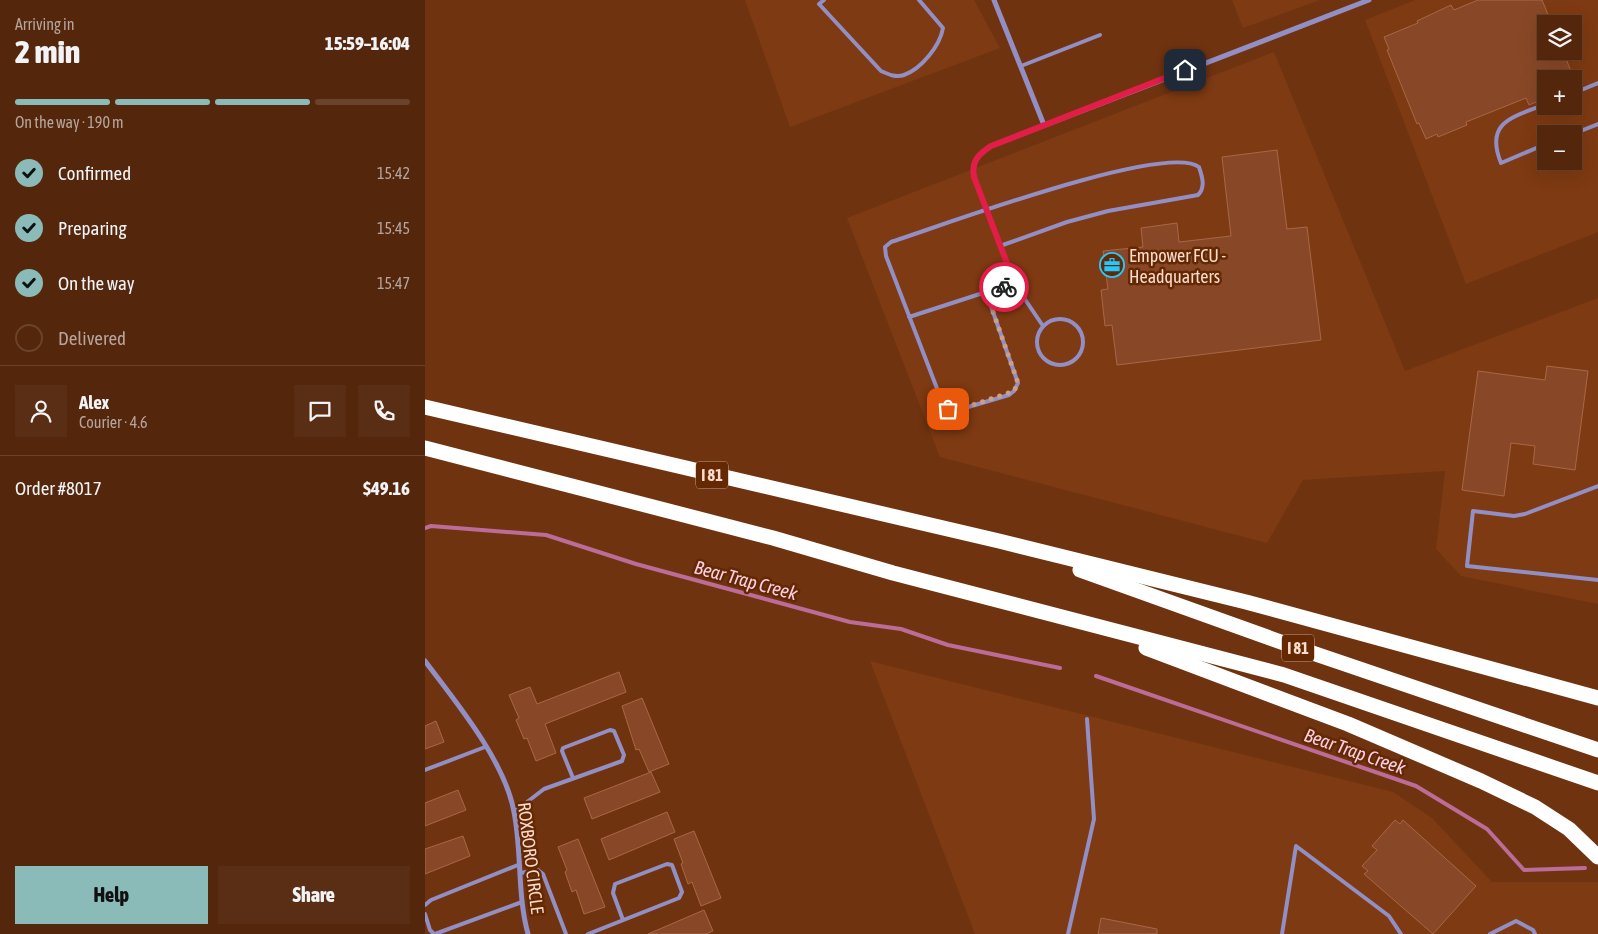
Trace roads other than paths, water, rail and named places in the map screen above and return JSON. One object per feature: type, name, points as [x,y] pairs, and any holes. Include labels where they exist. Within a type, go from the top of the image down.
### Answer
[{"type":"highway","name":"I 81","points":[[425,408],[999,541],[1292,646],[1598,750]]},
{"type":"highway","name":"I 81","points":[[425,448],[773,538],[893,572],[1284,676],[1598,783]]},
{"type":"highway","points":[[999,541],[1246,602],[1598,698]]},
{"type":"highway","points":[[1070,619],[1348,724],[1481,781],[1535,807],[1569,829],[1598,857]]},
{"type":"street","points":[[994,0],[1044,125]]},
{"type":"street","points":[[974,177],[973,165],[978,155],[991,146],[1369,0]]},
{"type":"street","name":"ROXBORO CIRCLE","points":[[425,661],[460,707],[485,747],[508,792],[514,812],[522,902],[529,934]]},
{"type":"lane","points":[[815,0],[881,71],[893,76],[903,75],[919,66],[941,39],[943,28],[919,0]]},
{"type":"lane","points":[[819,4],[824,0]]},
{"type":"lane","points":[[1021,66],[1100,35]]},
{"type":"lane","points":[[1582,90],[1598,83]]},
{"type":"lane","points":[[1537,108],[1505,122],[1496,132],[1495,141],[1501,163],[1537,148]]},
{"type":"lane","points":[[1582,130],[1598,124]]},
{"type":"lane","points":[[986,292],[1018,383],[1014,391],[1009,394],[958,410],[948,409],[943,404],[909,317],[886,256],[885,247],[891,242],[1082,178],[1186,162],[1199,167],[1203,189],[1199,195],[1194,197],[1108,211],[1067,222],[1000,246]]},
{"type":"lane","points":[[974,177],[1015,284],[1043,326]]},
{"type":"lane","points":[[909,317],[1015,284]]},
{"type":"lane","points":[[1059,319],[1069,320],[1076,325],[1082,332],[1084,341],[1083,350],[1078,358],[1062,366],[1053,365],[1045,360],[1039,352],[1037,344],[1038,334],[1043,326],[1050,321],[1059,319]]},
{"type":"lane","points":[[1598,486],[1525,514],[1514,516],[1473,511],[1467,566],[1598,580]]},
{"type":"lane","points":[[1068,934],[1094,819],[1087,718]]},
{"type":"lane","points":[[514,812],[544,789],[622,761],[624,755],[614,731],[611,730],[563,748],[562,751],[573,778]]},
{"type":"lane","points":[[425,770],[485,747]]},
{"type":"lane","points":[[1282,934],[1296,846],[1389,916],[1401,934]]},
{"type":"lane","points":[[588,934],[679,898],[681,892],[672,865],[667,864],[615,884],[613,894],[623,920]]},
{"type":"lane","points":[[425,905],[431,900],[518,865]]},
{"type":"lane","points":[[520,873],[538,870],[543,874],[566,934]]},
{"type":"lane","points":[[425,914],[430,930],[435,934],[522,902]]},
{"type":"lane","points":[[1490,934],[1516,922],[1533,930],[1535,934]]},
{"type":"waterway","name":"Bear Trap Creek","points":[[425,528],[431,526],[546,535],[636,564],[850,622],[901,629],[948,645],[1060,668]]},
{"type":"waterway","name":"Bear Trap Creek","points":[[1096,676],[1416,786],[1487,829],[1524,870],[1585,868]]},
{"type":"place","name":"Empower FCU - Headquarters","points":[[1112,265]]}]
